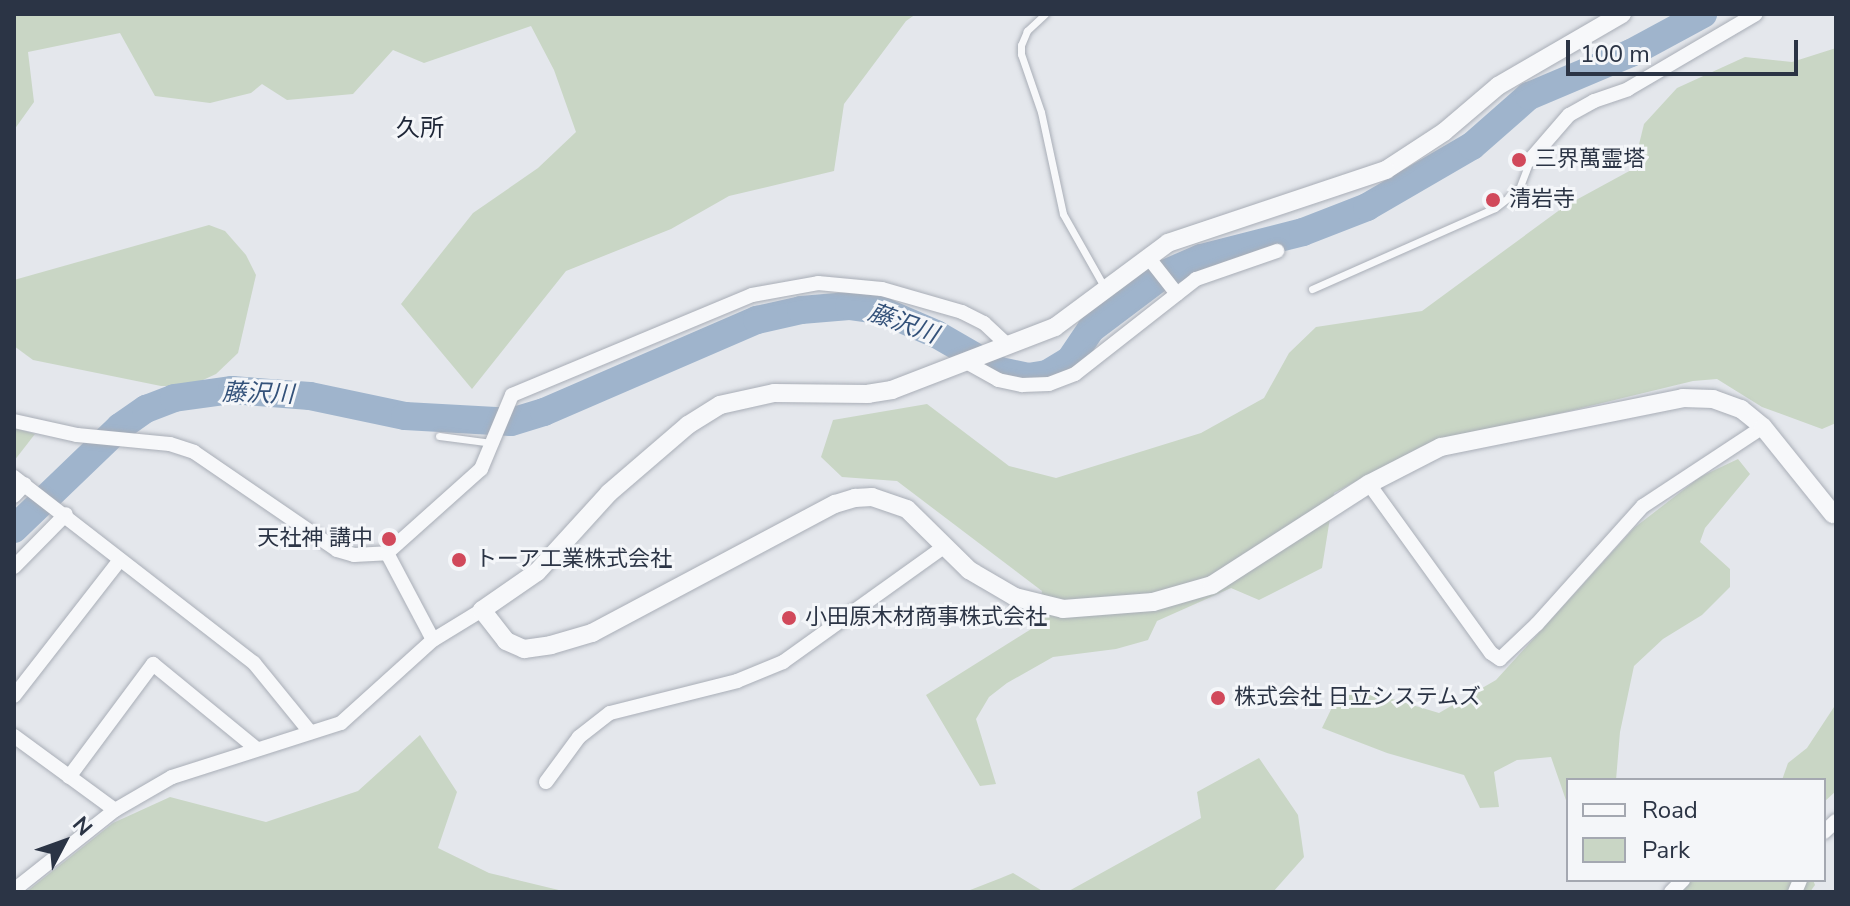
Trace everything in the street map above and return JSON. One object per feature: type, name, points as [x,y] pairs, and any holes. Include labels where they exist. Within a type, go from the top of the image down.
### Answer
[{"type":"street","points":[[14,890],[115,810],[172,777],[341,723],[359,711],[433,640],[537,572],[609,493],[688,425],[720,405],[774,393],[868,394],[892,390],[1055,327],[1186,235],[1386,170],[1422,149],[1519,72],[1622,14]]},
{"type":"street","points":[[1530,160],[1569,115],[1594,101],[1628,89],[1756,14]]},
{"type":"street","points":[[966,362],[998,380],[1022,385],[1049,384],[1075,374],[1176,292],[1208,274],[1277,251]]},
{"type":"street","points":[[1152,261],[1176,292]]},
{"type":"street","points":[[14,421],[77,435],[170,444],[194,452],[337,550],[354,555],[387,553],[468,484],[481,469],[512,395],[752,295],[818,283],[882,289],[962,312],[1013,343]]},
{"type":"street","points":[[482,610],[506,641],[524,649],[592,633],[835,504],[855,498],[886,500],[907,509],[969,570],[1015,597],[1063,609],[1153,602],[1212,585],[1369,484],[1441,447],[1683,398],[1713,399],[1741,409],[1763,427],[1834,516]]},
{"type":"street","points":[[1369,484],[1491,653],[1500,659],[1537,624],[1643,506],[1763,427]]},
{"type":"street","points":[[14,496],[23,482],[254,663],[310,732]]},
{"type":"street","points":[[14,567],[63,512]]},
{"type":"street","points":[[546,782],[579,737],[610,713],[737,681],[783,662],[945,546]]},
{"type":"street","points":[[387,553],[433,640]]},
{"type":"street","points":[[14,696],[120,560]]},
{"type":"street","points":[[69,777],[153,664],[257,749]]},
{"type":"street","points":[[14,736],[115,810]]},
{"type":"lane","points":[[1045,14],[1027,31],[1021,54],[1041,112],[1063,214],[1107,291]]},
{"type":"lane","points":[[1312,289],[1495,208],[1519,189],[1530,160]]},
{"type":"lane","points":[[439,436],[493,443]]},
{"type":"green space","points":[[14,14],[916,14],[906,21],[844,104],[834,171],[729,196],[671,229],[566,271],[472,389],[401,304],[473,213],[538,168],[576,132],[554,70],[531,26],[424,63],[393,50],[353,94],[287,100],[262,84],[251,93],[210,103],[155,96],[120,33],[28,52],[34,102],[14,130]]},
{"type":"green space","points":[[1836,48],[1836,423],[1822,429],[1762,407],[1717,379],[1693,381],[1421,447],[1334,493],[1322,568],[1259,600],[1231,588],[1157,621],[1148,640],[1116,649],[1053,657],[1007,683],[989,697],[976,719],[996,784],[980,786],[926,695],[1036,626],[1042,591],[897,481],[842,477],[821,457],[833,420],[927,404],[1009,466],[1056,478],[1201,433],[1264,398],[1289,353],[1316,327],[1422,311],[1565,206],[1633,169],[1644,124],[1677,88],[1745,57],[1792,62]]},
{"type":"green space","points":[[209,225],[225,231],[246,255],[256,275],[238,353],[216,374],[190,386],[161,386],[33,360],[14,346],[14,280]]},
{"type":"green space","points":[[14,428],[35,434],[14,461]]},
{"type":"green space","points":[[1738,459],[1750,474],[1705,528],[1700,542],[1730,569],[1730,587],[1702,615],[1663,639],[1634,666],[1620,732],[1616,778],[1566,778],[1566,800],[1551,757],[1517,760],[1494,772],[1499,807],[1480,808],[1464,775],[1387,753],[1322,728],[1339,693],[1356,688],[1439,713],[1496,680],[1634,528],[1700,477]]},
{"type":"green space","points":[[1836,704],[1836,791],[1826,800],[1826,778],[1783,778],[1788,763],[1807,748]]},
{"type":"green space","points":[[420,735],[457,792],[438,848],[489,873],[567,892],[26,892],[113,823],[170,797],[266,822],[358,791]]},
{"type":"green space","points":[[1259,758],[1298,815],[1304,857],[1273,892],[1067,892],[1201,818],[1197,792]]},
{"type":"green space","points":[[1013,873],[1044,892],[965,892],[1001,878]]},
{"type":"green space","points":[[1680,882],[1814,882],[1815,885],[1810,892],[1677,892]]},
{"type":"waterway","name":"藤沢川","points":[[14,529],[120,427],[146,409],[174,398],[232,390],[310,396],[405,416],[511,422],[544,412],[757,320],[801,310],[849,306],[883,311],[936,334],[1000,371],[1028,377],[1047,374],[1070,360],[1091,329],[1164,274],[1201,258],[1303,232],[1367,207],[1472,146],[1529,96],[1631,53],[1703,14]]},
{"type":"place","name":"三界萬霊塔","points":[[1519,160]]},
{"type":"place","name":"清岩寺","points":[[1493,200]]},
{"type":"place","name":"天社神 講中","points":[[389,539]]},
{"type":"place","name":"トーア工業株式会社","points":[[459,560]]},
{"type":"place","name":"小田原木材商事株式会社","points":[[789,618]]},
{"type":"place","name":"株式会社 日立システムズ","points":[[1218,698]]},
{"type":"district","name":"久所","points":[[420,129]]}]
